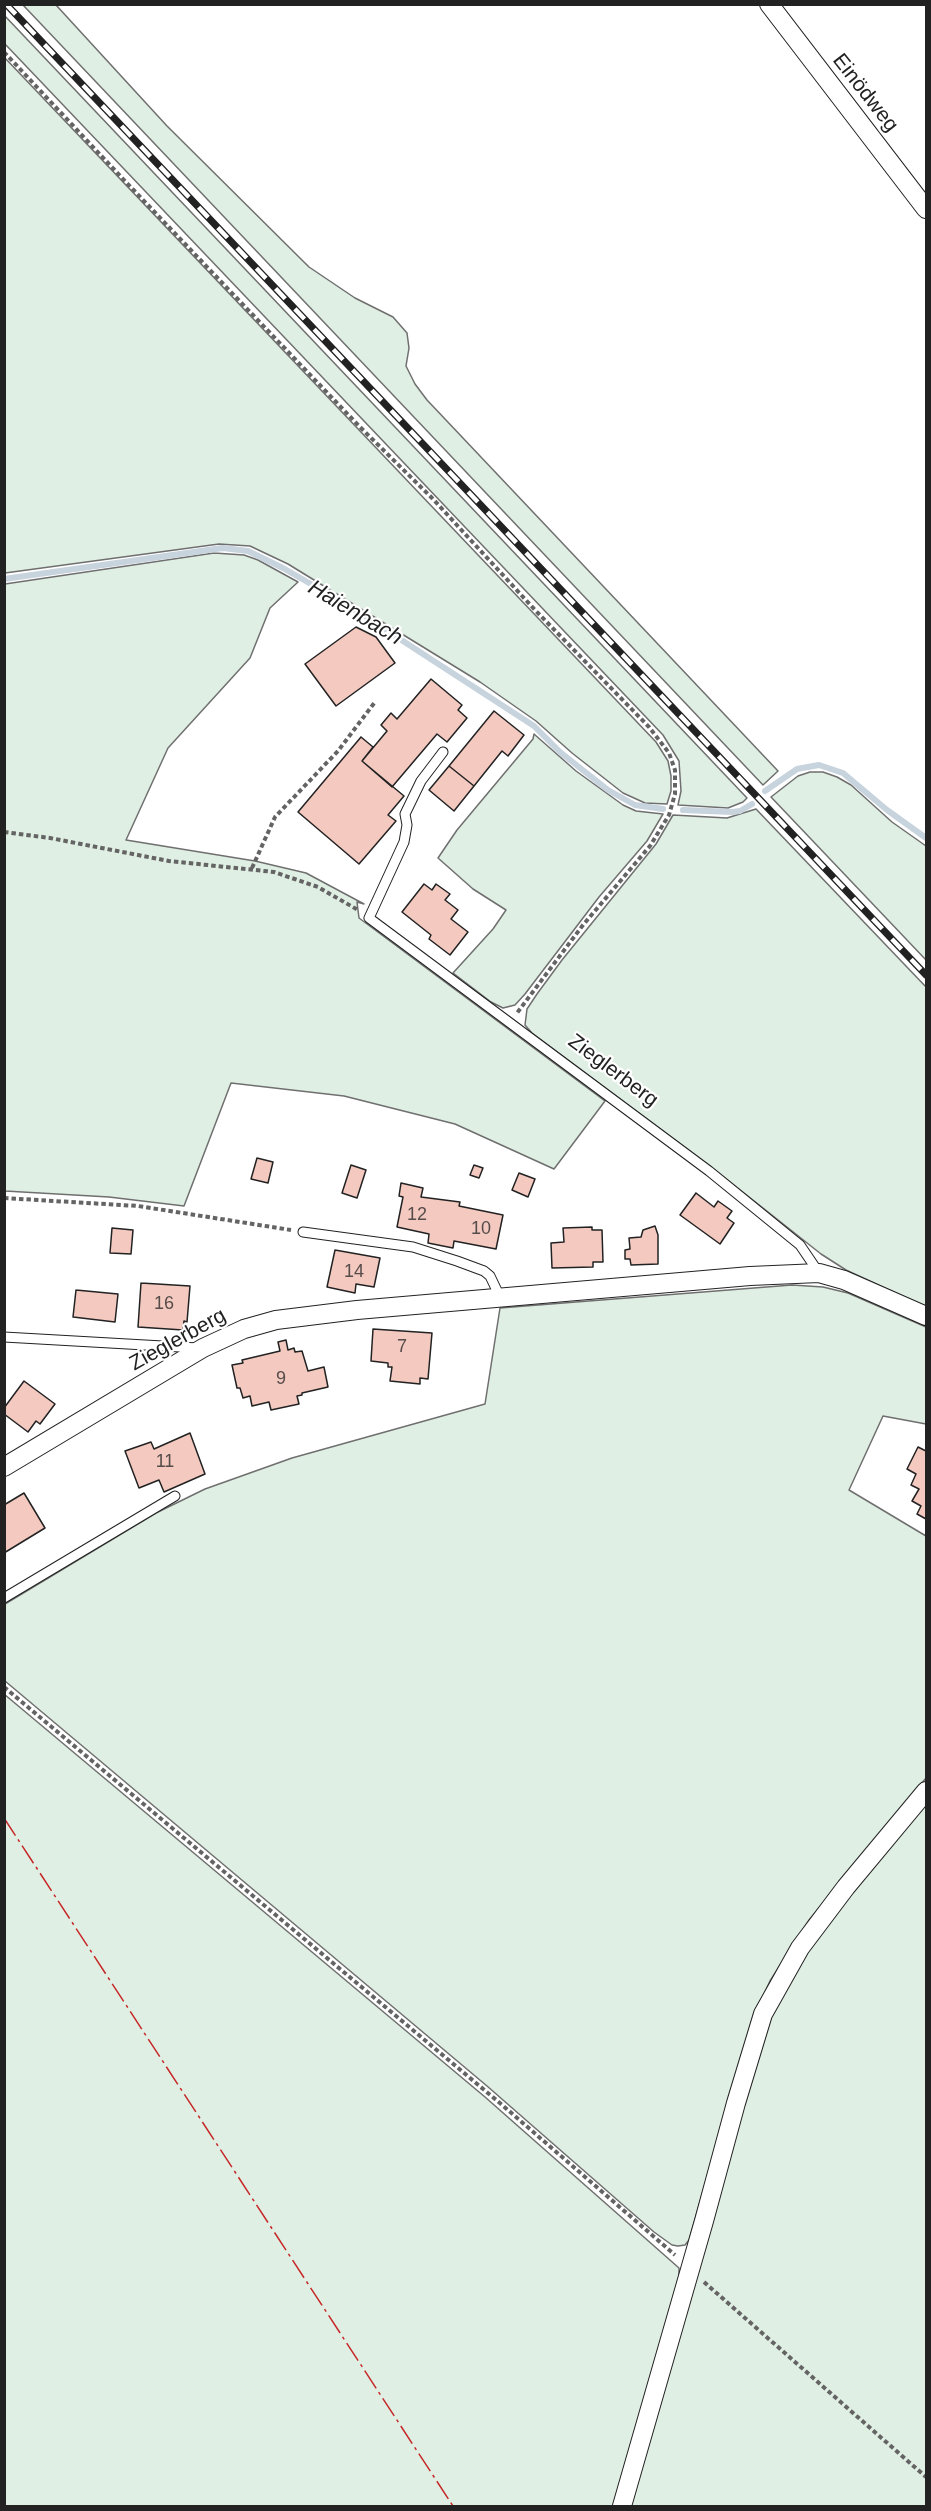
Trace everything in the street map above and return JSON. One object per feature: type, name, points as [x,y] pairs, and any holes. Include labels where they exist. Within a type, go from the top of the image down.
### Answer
[{"type":"street","name":"Einödweg","points":[[769,4],[927,209]]},
{"type":"street","name":"Zieglerberg","points":[[4,1467],[203,1348],[244,1329],[276,1320],[500,1297],[819,1273],[844,1280],[927,1316]]},
{"type":"street","points":[[622,2506],[735,2103],[763,2014],[800,1948],[846,1887],[927,1791]]},
{"type":"lane","points":[[369,918],[404,842],[408,825],[405,814],[421,781],[443,752]]},
{"type":"lane","name":"Zieglerberg","points":[[369,918],[709,1171],[800,1245],[819,1273]]},
{"type":"lane","points":[[303,1232],[386,1243],[435,1253],[484,1271],[495,1283],[500,1297]]},
{"type":"lane","points":[[4,1337],[203,1348]]},
{"type":"lane","points":[[4,1598],[175,1496]]},
{"type":"path","points":[[4,52],[359,426],[432,498],[536,611],[649,727],[669,753],[675,770],[675,794],[669,815],[650,846],[583,926],[510,1022]]},
{"type":"path","points":[[252,868],[275,817],[338,751],[375,702]]},
{"type":"path","points":[[4,832],[50,838],[169,861],[252,868],[288,875],[318,887],[369,918]]},
{"type":"path","points":[[4,1198],[138,1206],[303,1232]]},
{"type":"path","points":[[4,1687],[552,2147],[927,2477]]},
{"type":"green space","points":[[23,5],[56,5],[167,126],[309,267],[355,298],[393,317],[407,333],[409,348],[406,366],[415,384],[427,400],[778,771],[763,785]]},
{"type":"green space","points":[[4,15],[747,798],[743,802],[728,808],[678,805],[681,791],[679,761],[663,735],[5,44]]},
{"type":"green space","points":[[5,58],[656,742],[668,761],[671,776],[671,791],[667,804],[645,803],[623,793],[536,721],[480,682],[288,564],[250,546],[219,544],[5,573]]},
{"type":"green space","points":[[214,553],[244,555],[298,582],[270,608],[250,658],[168,748],[126,840],[255,861],[306,873],[364,904],[357,902],[359,918],[605,1101],[554,1169],[455,1124],[344,1096],[231,1083],[184,1206],[109,1197],[5,1191],[5,584]]},
{"type":"green space","points":[[534,734],[576,771],[623,805],[636,811],[663,814],[647,841],[599,897],[525,994],[515,1005],[503,1008],[491,1002],[453,973],[493,929],[506,910],[473,889],[438,858],[457,830],[533,739]]},
{"type":"green space","points":[[810,772],[823,772],[851,785],[892,822],[926,846],[926,960],[771,797],[798,776]]},
{"type":"green space","points":[[756,809],[926,987],[926,1307],[846,1270],[821,1254],[715,1170],[532,1033],[525,1025],[527,1009],[537,994],[656,844],[673,815],[727,818]]},
{"type":"green space","points":[[792,1285],[823,1287],[848,1293],[926,1327],[926,1424],[883,1416],[849,1490],[926,1536],[926,1778],[809,1920],[770,1981],[752,2020],[689,2240],[685,2245],[678,2246],[672,2245],[654,2232],[487,2086],[5,1681],[5,1604],[156,1513],[205,1489],[292,1458],[485,1404],[500,1308]]},
{"type":"green space","points":[[4,1694],[485,2097],[679,2268],[679,2277],[615,2506],[5,2506]]},
{"type":"green space","points":[[926,1804],[926,2506],[630,2506],[742,2110],[775,2005],[801,1961],[851,1893]]},
{"type":"building","points":[[356,627],[376,637],[395,663],[336,706],[305,664]]},
{"type":"building","points":[[431,679],[462,705],[458,710],[467,718],[447,742],[437,734],[392,787],[362,761],[387,731],[381,725],[391,713],[397,719]]},
{"type":"building","points":[[494,711],[524,735],[508,756],[502,751],[474,786],[449,766]]},
{"type":"building","points":[[361,737],[373,747],[362,761],[404,796],[388,815],[396,821],[359,864],[298,812]]},
{"type":"building","points":[[449,766],[474,786],[454,811],[429,790]]},
{"type":"building","points":[[424,884],[432,890],[436,884],[450,894],[445,900],[458,910],[451,919],[468,932],[450,955],[429,939],[431,935],[402,912]]},
{"type":"building","points":[[257,1158],[273,1162],[268,1183],[251,1179]]},
{"type":"building","points":[[351,1165],[366,1170],[357,1198],[342,1193]]},
{"type":"building","points":[[474,1165],[483,1168],[479,1178],[470,1175]]},
{"type":"building","points":[[519,1173],[535,1179],[528,1197],[512,1190]]},
{"type":"building","points":[[401,1183],[423,1188],[421,1197],[460,1202],[459,1206],[503,1215],[496,1249],[454,1241],[453,1248],[428,1243],[429,1234],[397,1227],[403,1197],[399,1196]]},
{"type":"building","points":[[696,1193],[714,1207],[718,1201],[732,1211],[727,1218],[734,1223],[720,1244],[680,1215]]},
{"type":"building","points":[[655,1226],[658,1235],[658,1264],[631,1265],[630,1259],[625,1259],[625,1250],[630,1249],[629,1238],[641,1237],[643,1230]]},
{"type":"building","points":[[592,1227],[592,1230],[602,1230],[603,1262],[593,1262],[593,1267],[552,1268],[551,1243],[564,1242],[563,1228]]},
{"type":"building","points":[[112,1228],[133,1230],[131,1254],[110,1253]]},
{"type":"building","points":[[335,1250],[380,1258],[374,1287],[356,1284],[355,1293],[327,1287]]},
{"type":"building","points":[[141,1283],[190,1286],[187,1322],[184,1321],[183,1330],[138,1327]]},
{"type":"building","points":[[76,1290],[118,1294],[115,1322],[73,1317]]},
{"type":"building","points":[[373,1329],[432,1333],[428,1379],[420,1378],[420,1384],[390,1381],[392,1367],[388,1367],[388,1363],[371,1361]]},
{"type":"building","points":[[286,1340],[288,1350],[294,1348],[295,1352],[302,1351],[308,1371],[324,1367],[328,1387],[302,1393],[297,1396],[299,1404],[271,1410],[269,1402],[252,1406],[250,1396],[243,1398],[240,1388],[237,1388],[232,1365],[243,1363],[242,1360],[280,1351],[278,1342]]},
{"type":"building","points":[[24,1381],[55,1404],[40,1424],[36,1421],[28,1432],[4,1414],[4,1408]]},
{"type":"building","points":[[190,1433],[205,1474],[164,1492],[159,1480],[139,1488],[125,1451],[151,1442],[154,1449]]},
{"type":"building","points":[[918,1447],[926,1451],[926,1519],[917,1514],[921,1506],[912,1501],[919,1489],[911,1485],[916,1474],[907,1469]]},
{"type":"building","points":[[24,1493],[45,1528],[4,1553],[4,1505]]},
{"type":"waterway","name":"Haienbach","points":[[4,579],[223,548],[248,551],[283,568],[349,606],[534,726],[560,752],[608,790],[635,805],[663,809]]},
{"type":"waterway","name":"Haienbach","points":[[765,791],[797,769],[819,765],[843,773],[887,810],[926,838]]},
{"type":"waterway","name":"Haienbach","points":[[683,810],[732,812],[740,811],[752,804]]},
{"type":"railway","points":[[6,4],[926,975]]},
{"type":"power","points":[[4,1818],[453,2506]]}]
